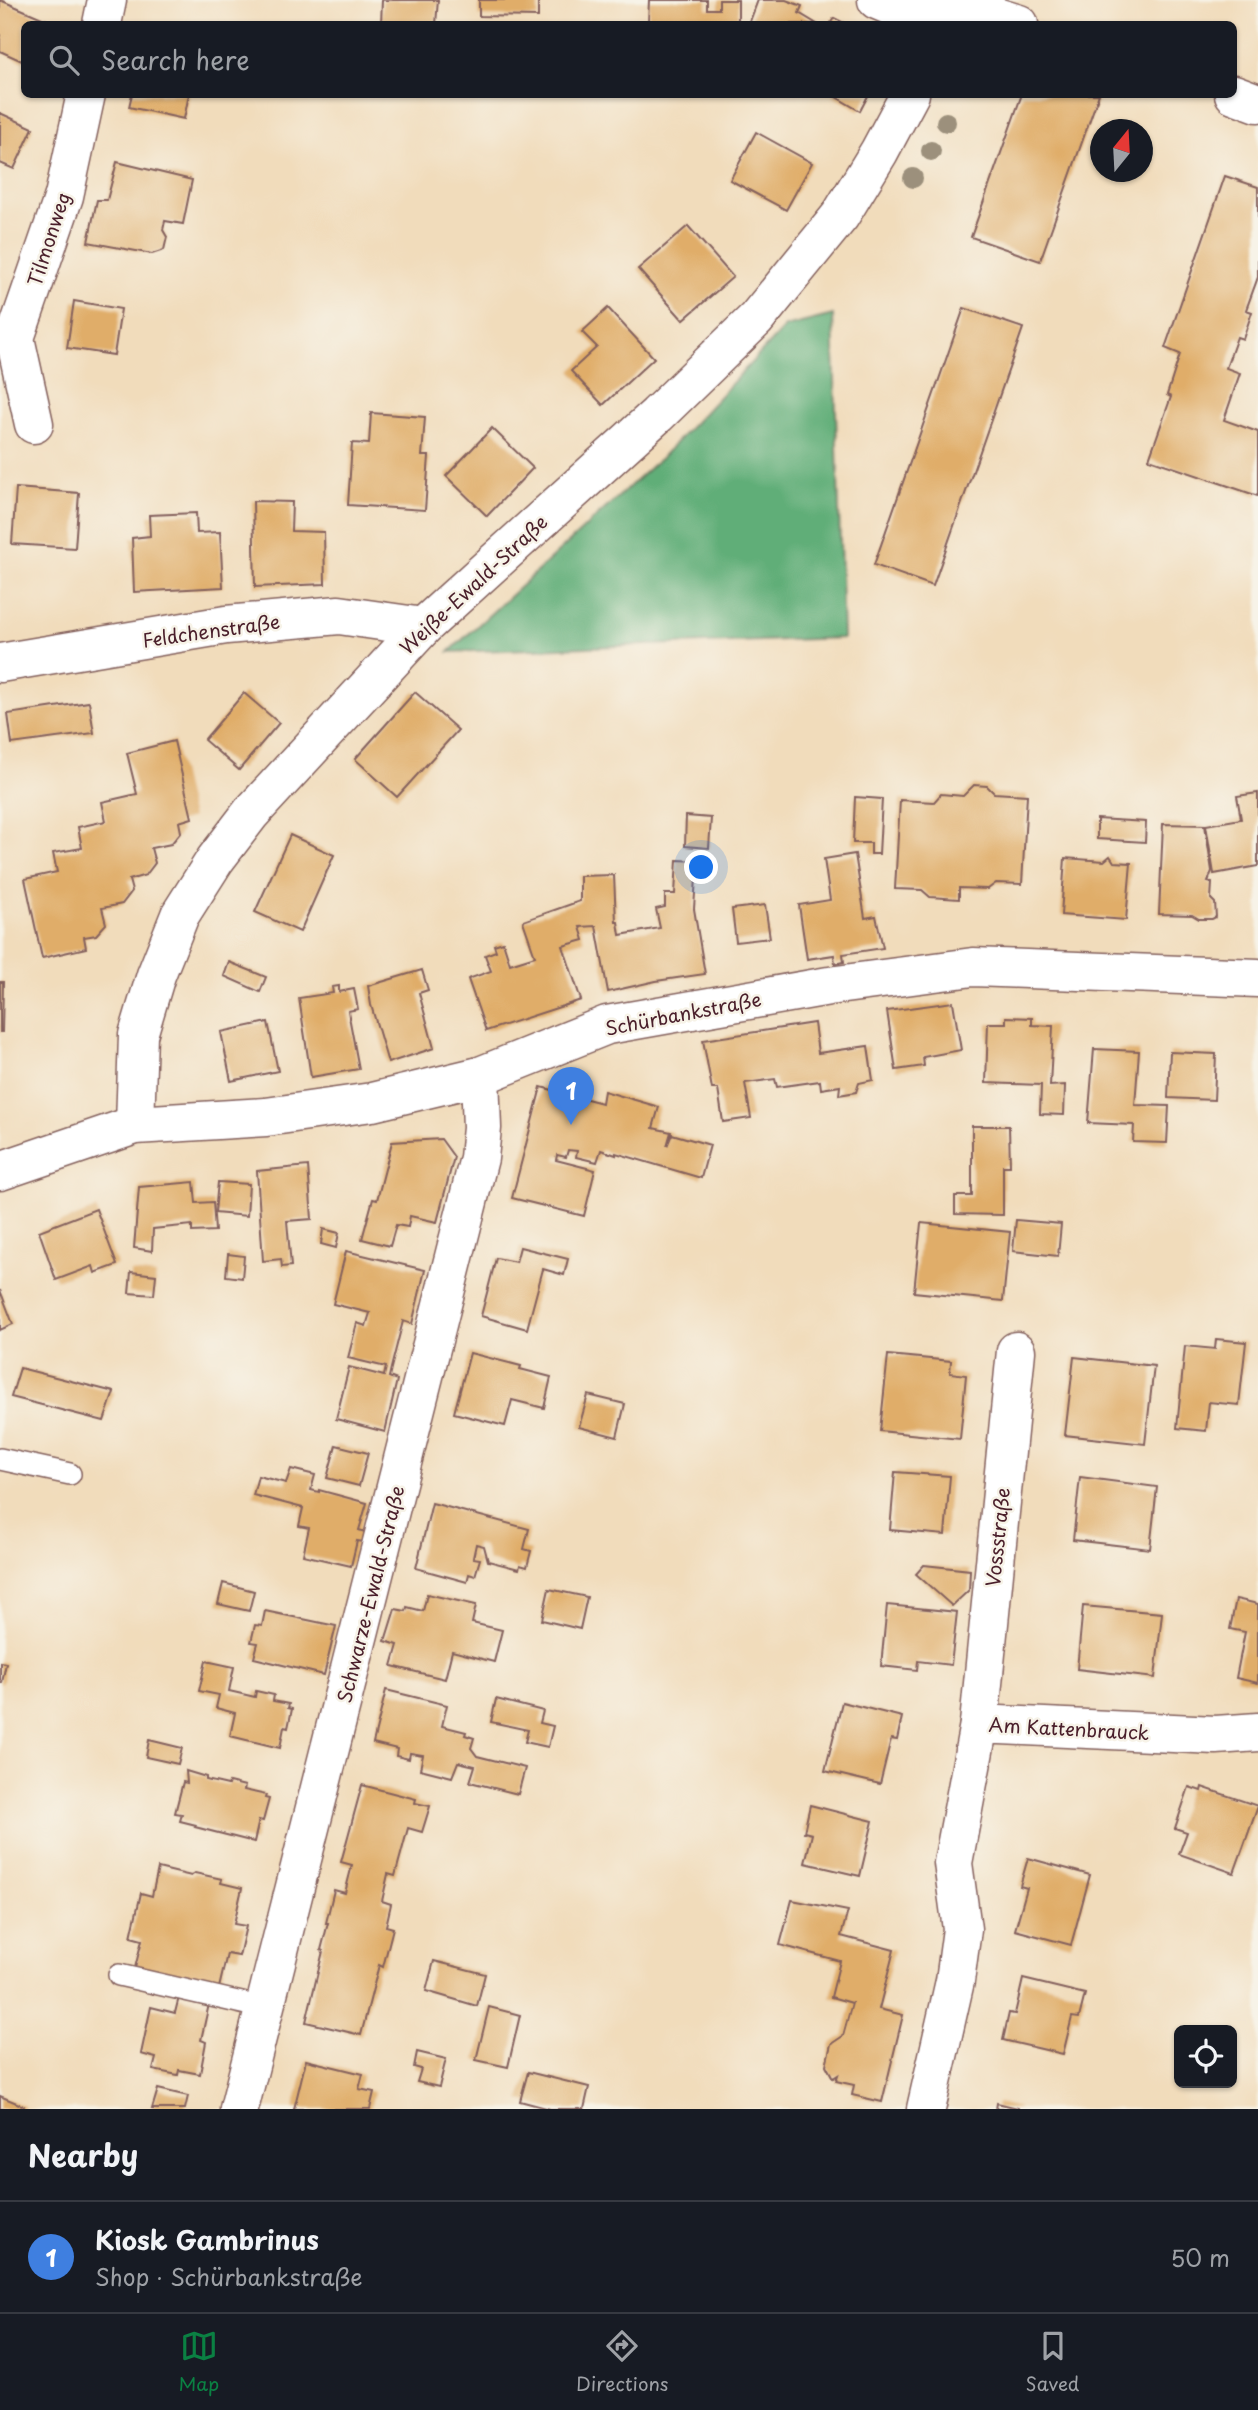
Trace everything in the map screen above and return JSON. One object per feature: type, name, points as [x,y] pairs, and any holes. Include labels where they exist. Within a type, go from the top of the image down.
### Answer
[{"type":"street","points":[[103,21],[107,0]]},
{"type":"street","points":[[877,0],[998,21]]},
{"type":"street","points":[[1237,95],[1258,103]]},
{"type":"street","name":"Tilmonweg","points":[[34,424],[15,338],[64,196],[85,98]]},
{"type":"street","name":"Weiße-Ewald-Straße","points":[[135,1125],[138,1035],[156,975],[180,915],[215,860],[251,813],[423,627],[657,415],[756,319],[840,216],[908,98]]},
{"type":"street","name":"Feldchenstraße","points":[[0,663],[226,625],[314,617],[339,615],[423,627]]},
{"type":"street","name":"Schürbankstraße","points":[[0,1171],[135,1125],[266,1117],[372,1102],[480,1076],[607,1025],[830,986],[973,967],[1258,978]]},
{"type":"street","name":"Schwarze-Ewald-Straße","points":[[239,2109],[479,1158],[482,1128],[480,1076]]},
{"type":"street","name":"Vossstraße","points":[[979,1724],[1016,1351]]},
{"type":"street","name":"Am Kattenbrauck","points":[[926,2109],[955,1981],[962,1929],[953,1863],[979,1724],[1216,1735],[1258,1732]]},
{"type":"lane","points":[[0,1459],[70,1474]]},
{"type":"lane","points":[[119,1975],[264,2008]]},
{"type":"green space","points":[[833,315],[843,638],[449,652],[664,455],[785,327]]},
{"type":"building","points":[[0,0],[49,21],[21,21],[21,61],[0,51]]},
{"type":"building","points":[[382,0],[438,0],[436,21],[381,21]]},
{"type":"building","points":[[479,0],[538,0],[538,17],[479,16]]},
{"type":"building","points":[[649,0],[707,0],[707,9],[719,9],[719,0],[738,0],[738,21],[648,21]]},
{"type":"building","points":[[758,0],[786,0],[802,6],[799,13],[812,21],[750,21]]},
{"type":"building","points":[[131,98],[188,98],[184,119],[129,107]]},
{"type":"building","points":[[838,98],[867,98],[860,111]]},
{"type":"building","points":[[1021,98],[1098,98],[1090,119],[1040,261],[971,237]]},
{"type":"building","points":[[0,113],[33,128],[14,169],[0,163]]},
{"type":"building","points":[[756,132],[812,163],[786,210],[730,180]]},
{"type":"building","points":[[117,162],[192,180],[183,224],[165,221],[163,230],[167,237],[164,250],[152,254],[88,242],[97,200],[107,200]]},
{"type":"building","points":[[1225,176],[1258,187],[1258,277],[1246,310],[1252,312],[1243,339],[1237,337],[1226,368],[1240,373],[1224,420],[1258,432],[1258,496],[1149,459],[1171,397],[1167,395],[1180,354],[1165,348]]},
{"type":"building","points":[[688,226],[733,277],[683,320],[638,269]]},
{"type":"building","points":[[74,301],[121,309],[114,355],[67,348]]},
{"type":"building","points":[[608,308],[654,358],[603,405],[571,371],[597,347],[582,332]]},
{"type":"building","points":[[964,308],[1023,328],[933,586],[874,565]]},
{"type":"building","points":[[371,413],[425,417],[422,456],[429,456],[425,510],[348,505],[352,443],[369,444]]},
{"type":"building","points":[[492,428],[533,468],[487,516],[446,476]]},
{"type":"building","points":[[16,488],[79,493],[75,548],[12,544]]},
{"type":"building","points":[[253,501],[292,502],[291,531],[324,532],[325,584],[255,587]]},
{"type":"building","points":[[196,513],[197,533],[220,532],[223,587],[134,592],[132,538],[150,536],[149,515]]},
{"type":"building","points":[[415,692],[458,730],[397,797],[355,759]]},
{"type":"building","points":[[244,693],[279,723],[239,770],[204,740]]},
{"type":"building","points":[[89,702],[94,733],[12,744],[8,714]]},
{"type":"building","points":[[174,741],[192,818],[179,822],[181,832],[171,844],[151,848],[155,863],[146,875],[129,880],[132,891],[122,904],[102,908],[106,924],[96,935],[84,937],[86,948],[42,958],[25,879],[57,872],[53,853],[82,848],[78,827],[106,821],[102,802],[137,794],[127,753]]},
{"type":"building","points":[[974,785],[987,786],[994,793],[1027,795],[1022,884],[996,883],[988,889],[959,888],[959,899],[930,897],[922,890],[895,889],[900,800],[934,802],[941,794],[963,796]]},
{"type":"building","points":[[1258,793],[1258,866],[1214,874],[1206,825],[1241,819],[1237,796]]},
{"type":"building","points":[[855,797],[882,799],[879,854],[871,854],[871,843],[853,843]]},
{"type":"building","points":[[686,816],[711,818],[709,848],[685,846]]},
{"type":"building","points":[[1097,819],[1146,822],[1145,842],[1097,839]]},
{"type":"building","points":[[1163,824],[1205,825],[1212,871],[1208,882],[1212,883],[1211,899],[1215,903],[1216,917],[1199,919],[1192,915],[1159,914]]},
{"type":"building","points":[[290,835],[334,855],[300,932],[255,912]]},
{"type":"building","points":[[855,854],[865,918],[876,916],[883,948],[843,954],[844,962],[835,964],[834,955],[807,959],[799,905],[830,900],[824,859]]},
{"type":"building","points":[[1110,856],[1114,862],[1131,863],[1126,920],[1061,915],[1065,858],[1104,861]]},
{"type":"building","points":[[677,860],[697,861],[694,909],[705,974],[608,992],[596,926],[580,927],[584,940],[563,946],[581,1000],[486,1031],[468,979],[491,971],[485,955],[496,951],[494,945],[503,942],[510,964],[535,956],[523,921],[580,901],[580,876],[614,875],[616,922],[620,935],[660,928],[656,909],[665,907],[665,894],[675,894]]},
{"type":"building","points":[[765,905],[770,938],[736,942],[732,909]]},
{"type":"building","points":[[229,962],[266,977],[260,992],[224,976]]},
{"type":"building","points":[[422,970],[428,990],[419,993],[434,1048],[388,1063],[368,986]]},
{"type":"building","points":[[0,982],[3,982],[2,1032],[0,1032]]},
{"type":"building","points":[[339,986],[339,992],[354,989],[358,1009],[348,1011],[359,1069],[311,1077],[299,998],[333,993],[332,987]]},
{"type":"building","points":[[953,1002],[961,1050],[923,1057],[924,1066],[896,1070],[887,1011]]},
{"type":"building","points":[[1006,1017],[1032,1018],[1032,1025],[1053,1026],[1050,1086],[1065,1085],[1064,1115],[1040,1114],[1041,1085],[986,1083],[988,1023],[1006,1023]]},
{"type":"building","points":[[268,1022],[278,1071],[231,1081],[221,1032]]},
{"type":"building","points":[[814,1023],[818,1053],[868,1046],[873,1080],[859,1083],[856,1092],[839,1095],[840,1086],[821,1089],[820,1081],[777,1087],[775,1079],[745,1083],[751,1118],[723,1122],[718,1089],[712,1089],[703,1040]]},
{"type":"building","points":[[1094,1049],[1139,1051],[1135,1105],[1169,1106],[1167,1143],[1133,1142],[1134,1125],[1088,1123]]},
{"type":"building","points":[[1170,1052],[1216,1054],[1214,1100],[1168,1098]]},
{"type":"building","points":[[541,1087],[602,1103],[604,1091],[659,1107],[653,1128],[671,1132],[667,1146],[672,1134],[710,1145],[701,1178],[616,1153],[601,1150],[597,1162],[576,1157],[577,1151],[568,1150],[566,1157],[557,1155],[556,1160],[595,1170],[584,1216],[512,1198]]},
{"type":"building","points":[[972,1126],[1009,1126],[1010,1166],[1003,1166],[1003,1215],[955,1214],[955,1196],[972,1196]]},
{"type":"building","points":[[441,1139],[454,1157],[437,1222],[410,1216],[408,1227],[396,1225],[390,1246],[362,1239],[373,1199],[377,1200],[392,1142]]},
{"type":"building","points":[[308,1166],[312,1219],[287,1221],[291,1266],[282,1267],[281,1259],[263,1261],[257,1171]]},
{"type":"building","points":[[194,1182],[196,1203],[213,1202],[215,1231],[192,1232],[192,1225],[153,1229],[152,1251],[134,1248],[139,1187]]},
{"type":"building","points":[[218,1182],[249,1184],[247,1216],[215,1213]]},
{"type":"building","points":[[96,1209],[117,1265],[95,1273],[93,1266],[56,1280],[39,1231]]},
{"type":"building","points":[[1016,1220],[1061,1224],[1058,1256],[1013,1251]]},
{"type":"building","points":[[921,1223],[1010,1232],[1003,1301],[914,1292]]},
{"type":"building","points":[[323,1229],[339,1233],[336,1248],[321,1244]]},
{"type":"building","points":[[520,1247],[568,1259],[564,1275],[543,1269],[527,1329],[481,1316],[496,1258],[516,1262]]},
{"type":"building","points":[[346,1251],[425,1270],[412,1324],[403,1321],[391,1368],[389,1377],[397,1380],[385,1432],[336,1419],[349,1367],[384,1376],[386,1367],[348,1358],[357,1323],[366,1326],[370,1313],[333,1304]]},
{"type":"building","points":[[228,1254],[244,1256],[242,1278],[226,1276]]},
{"type":"building","points":[[131,1272],[156,1275],[154,1295],[129,1293]]},
{"type":"building","points":[[0,1290],[13,1324],[0,1330]]},
{"type":"building","points":[[1216,1339],[1246,1342],[1239,1405],[1209,1402],[1206,1431],[1177,1428],[1185,1346],[1215,1349]]},
{"type":"building","points":[[470,1353],[551,1377],[544,1408],[512,1400],[505,1426],[454,1413]]},
{"type":"building","points":[[888,1355],[951,1361],[950,1373],[966,1375],[960,1439],[880,1431]]},
{"type":"building","points":[[1074,1357],[1154,1366],[1145,1444],[1065,1435]]},
{"type":"building","points":[[20,1368],[114,1392],[104,1421],[11,1397]]},
{"type":"building","points":[[588,1395],[625,1404],[617,1437],[579,1427]]},
{"type":"building","points":[[336,1445],[368,1453],[359,1486],[327,1478]]},
{"type":"building","points":[[291,1469],[315,1475],[311,1490],[367,1503],[359,1530],[365,1532],[363,1542],[357,1541],[351,1566],[303,1555],[309,1528],[299,1526],[303,1508],[253,1495],[258,1476],[286,1483]]},
{"type":"building","points":[[895,1472],[950,1476],[945,1535],[890,1530]]},
{"type":"building","points":[[1080,1477],[1157,1487],[1150,1549],[1073,1540]]},
{"type":"building","points":[[432,1503],[529,1529],[524,1549],[531,1551],[527,1567],[520,1565],[519,1569],[488,1561],[484,1546],[476,1544],[473,1558],[480,1559],[475,1576],[469,1574],[467,1582],[416,1568]]},
{"type":"building","points":[[924,1565],[970,1570],[969,1590],[952,1606],[916,1574]]},
{"type":"building","points":[[223,1583],[254,1591],[249,1611],[218,1604]]},
{"type":"building","points":[[549,1589],[587,1597],[580,1629],[542,1620]]},
{"type":"building","points":[[427,1594],[476,1605],[472,1623],[502,1630],[494,1662],[452,1651],[445,1679],[392,1666],[398,1645],[385,1641],[395,1609],[406,1611],[407,1607],[423,1611]]},
{"type":"building","points":[[1236,1599],[1258,1604],[1258,1683],[1236,1678],[1245,1632],[1230,1629]]},
{"type":"building","points":[[887,1605],[957,1612],[951,1665],[918,1661],[917,1670],[881,1666]]},
{"type":"building","points":[[1083,1606],[1162,1613],[1155,1678],[1077,1669]]},
{"type":"building","points":[[265,1611],[336,1626],[324,1675],[254,1658],[258,1643],[251,1642],[255,1625],[262,1626]]},
{"type":"building","points":[[206,1661],[234,1667],[229,1691],[255,1697],[256,1691],[274,1695],[273,1701],[289,1704],[288,1708],[292,1709],[288,1728],[284,1727],[280,1748],[230,1736],[235,1713],[216,1708],[219,1695],[199,1691]]},
{"type":"building","points":[[0,1662],[6,1663],[2,1683],[0,1683]]},
{"type":"building","points":[[386,1690],[447,1705],[442,1726],[466,1732],[465,1735],[474,1738],[471,1748],[477,1756],[525,1768],[518,1794],[470,1782],[475,1766],[458,1762],[452,1777],[420,1769],[423,1755],[410,1753],[409,1759],[396,1756],[397,1749],[373,1743]]},
{"type":"building","points":[[496,1699],[543,1711],[540,1723],[553,1726],[548,1747],[525,1742],[528,1730],[491,1722]]},
{"type":"building","points":[[842,1702],[902,1717],[897,1740],[891,1739],[880,1784],[825,1771]]},
{"type":"building","points":[[149,1740],[182,1748],[178,1764],[146,1757]]},
{"type":"building","points":[[186,1771],[206,1777],[206,1780],[245,1786],[244,1790],[266,1795],[265,1798],[269,1799],[263,1821],[259,1820],[254,1842],[180,1821],[182,1814],[175,1813],[183,1782],[187,1783]]},
{"type":"building","points":[[362,1785],[416,1799],[415,1803],[430,1806],[422,1832],[408,1828],[395,1876],[388,1874],[382,1901],[391,1904],[386,1926],[393,1928],[383,1967],[379,1965],[361,2035],[306,2022],[334,1890],[345,1893],[352,1865],[341,1862]]},
{"type":"building","points":[[1189,1787],[1201,1791],[1202,1787],[1258,1806],[1234,1873],[1179,1854],[1187,1832],[1175,1828]]},
{"type":"building","points":[[810,1805],[873,1821],[860,1876],[805,1863],[812,1834],[804,1832]]},
{"type":"building","points":[[1028,1858],[1090,1875],[1071,1945],[1015,1930],[1027,1888],[1020,1886]]},
{"type":"building","points":[[158,1868],[191,1876],[195,1873],[222,1879],[221,1883],[242,1888],[234,1924],[246,1926],[239,1956],[227,1954],[219,1988],[135,1968],[142,1940],[131,1937],[141,1893],[152,1896]]},
{"type":"building","points":[[792,1900],[848,1911],[841,1936],[894,1950],[879,2009],[903,2015],[882,2102],[852,2095],[854,2085],[836,2081],[838,2075],[833,2078],[826,2065],[831,2044],[843,2036],[852,2003],[831,1997],[840,1961],[780,1945]]},
{"type":"building","points":[[434,1961],[485,1974],[477,2006],[426,1991]]},
{"type":"building","points":[[1023,1979],[1085,1994],[1079,2018],[1072,2017],[1063,2054],[1003,2040],[1009,2013],[1015,2014]]},
{"type":"building","points":[[179,1997],[209,2004],[201,2040],[206,2042],[200,2074],[179,2070],[178,2075],[153,2070],[156,2058],[141,2054],[151,2007],[175,2013]]},
{"type":"building","points":[[489,2007],[520,2015],[508,2067],[476,2060]]},
{"type":"building","points":[[417,2052],[446,2059],[439,2087],[417,2082],[421,2069],[414,2067]]},
{"type":"building","points":[[306,2060],[363,2074],[359,2089],[374,2092],[370,2109],[294,2109]]},
{"type":"building","points":[[528,2072],[589,2087],[584,2109],[550,2109],[520,2101]]},
{"type":"building","points":[[158,2089],[188,2096],[185,2109],[152,2109]]},
{"type":"building","points":[[0,2096],[24,2106],[23,2109],[0,2109]]},
{"type":"building","points":[[997,2103],[1018,2108],[1018,2109],[996,2109]]},
{"type":"place","name":"Kiosk Gambrinus","points":[[571,1125]]}]
